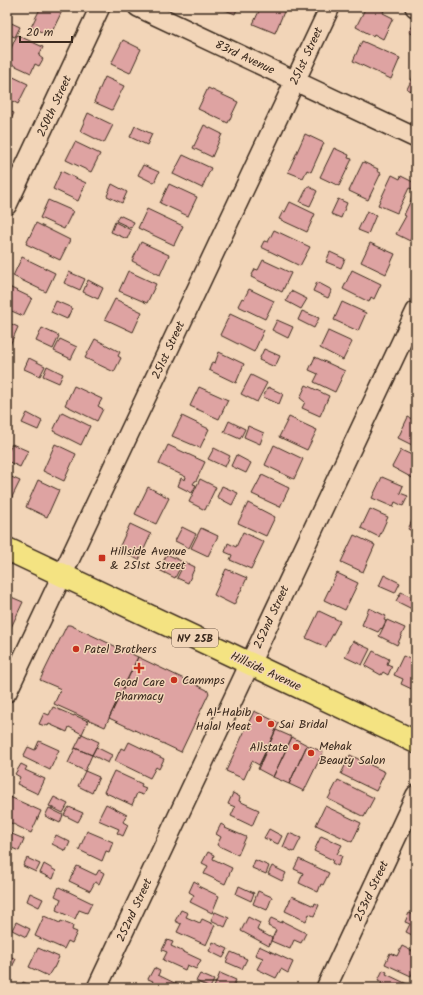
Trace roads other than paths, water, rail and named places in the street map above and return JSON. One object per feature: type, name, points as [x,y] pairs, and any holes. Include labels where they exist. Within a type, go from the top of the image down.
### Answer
[{"type":"main road","name":"Hillside Avenue","points":[[7,549],[416,742]]},
{"type":"street","name":"250th Street","points":[[7,205],[100,7]]},
{"type":"street","name":"83rd Avenue","points":[[138,7],[416,138]]},
{"type":"street","name":"251st Street","points":[[7,692],[330,7]]},
{"type":"street","name":"252nd Street","points":[[97,988],[416,311]]},
{"type":"street","name":"253rd Street","points":[[326,988],[416,795]]},
{"type":"place","name":"Hillside Avenue & 251st Street","points":[[102,558]]},
{"type":"place","name":"Patel Brothers","points":[[76,649]]},
{"type":"place","name":"Good Care Pharmacy","points":[[139,668]]},
{"type":"place","name":"Cammps","points":[[174,680]]},
{"type":"place","name":"Al-Habib Halal Meat","points":[[259,719]]},
{"type":"place","name":"Sai Bridal","points":[[271,724]]},
{"type":"place","name":"Allstate","points":[[296,747]]},
{"type":"place","name":"Mehak Beauty Salon","points":[[311,753]]}]
